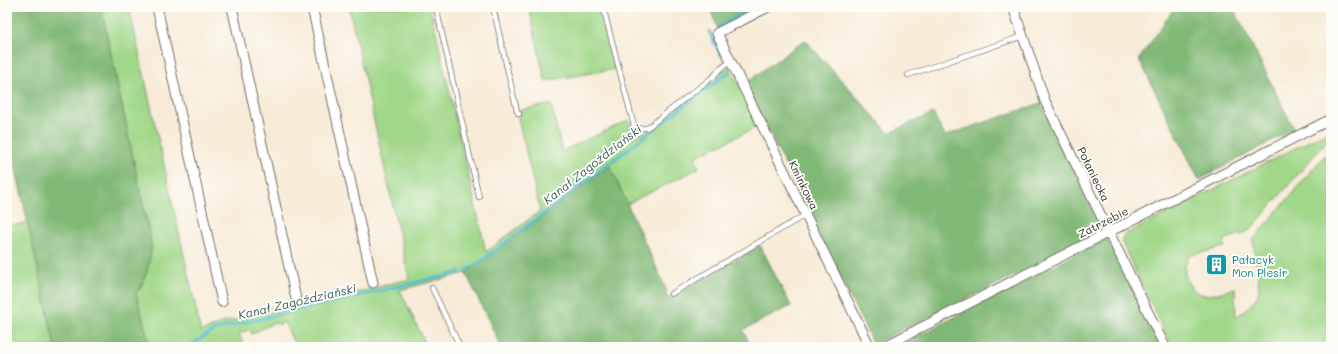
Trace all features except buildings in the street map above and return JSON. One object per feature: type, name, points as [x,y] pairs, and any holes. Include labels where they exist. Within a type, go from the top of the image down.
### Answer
[{"type":"street","points":[[157,7],[222,302]]},
{"type":"street","points":[[232,7],[296,298]]},
{"type":"street","points":[[312,7],[373,283]]},
{"type":"street","name":"Kminkowa","points":[[768,7],[717,33],[870,347]]},
{"type":"street","name":"Połaniecka","points":[[1013,7],[1045,101],[1165,347]]},
{"type":"street","name":"Zatrzebie","points":[[886,346],[1331,119]]},
{"type":"lane","points":[[436,7],[479,197]]},
{"type":"lane","points":[[493,7],[517,111],[519,114]]},
{"type":"lane","points":[[603,7],[634,126],[638,128],[647,128],[731,61]]},
{"type":"lane","points":[[908,74],[1023,36]]},
{"type":"lane","points":[[671,294],[805,215]]},
{"type":"lane","points":[[432,288],[460,347]]},
{"type":"green space","points":[[7,7],[101,7],[152,247],[149,265],[143,283],[136,293],[150,347],[55,347],[7,129]]},
{"type":"green space","points":[[101,7],[129,7],[201,332],[221,323],[338,297],[409,279],[349,7],[430,7],[486,252],[540,211],[518,118],[521,110],[551,104],[562,151],[629,120],[631,128],[637,133],[645,132],[715,80],[725,69],[730,68],[759,126],[695,157],[699,168],[627,204],[610,167],[466,273],[400,290],[427,347],[296,347],[284,322],[279,325],[275,322],[252,334],[250,329],[239,334],[245,347],[150,347],[136,293],[141,288],[152,247]]},
{"type":"green space","points":[[529,7],[600,7],[615,69],[545,81]]},
{"type":"green space","points":[[709,7],[764,7],[719,31]]},
{"type":"green space","points":[[1175,7],[1233,7],[1294,129],[1199,180],[1139,59]]},
{"type":"green space","points":[[805,40],[889,133],[933,113],[945,136],[1041,103],[1101,224],[1098,235],[873,344],[745,83]]},
{"type":"green space","points":[[1331,130],[1331,136],[1250,230],[1243,234],[1226,239],[1224,241],[1225,247],[1191,255],[1185,265],[1185,271],[1191,287],[1201,294],[1214,294],[1235,288],[1236,317],[1242,313],[1255,300],[1259,290],[1253,240],[1324,156],[1331,152],[1331,347],[1172,347],[1121,241],[1124,235]]},
{"type":"green space","points":[[610,166],[667,291],[666,294],[668,298],[760,245],[791,306],[743,330],[751,347],[501,347],[466,273]]},
{"type":"green space","points":[[28,222],[55,347],[7,347],[7,227]]},
{"type":"green space","points":[[1107,238],[1161,347],[899,347],[899,346]]},
{"type":"waterway","name":"Kanał Zagoździański","points":[[720,26],[754,7]]},
{"type":"waterway","name":"Kanał Zagoździański","points":[[709,31],[721,55]]},
{"type":"waterway","name":"Kanał Zagoździański","points":[[465,270],[476,265],[729,71]]},
{"type":"waterway","name":"Kanał Zagoździański","points":[[188,347],[213,331],[226,327],[460,272]]},
{"type":"place","name":"Pałacyk Mon Plesir","points":[[1217,265]]}]
